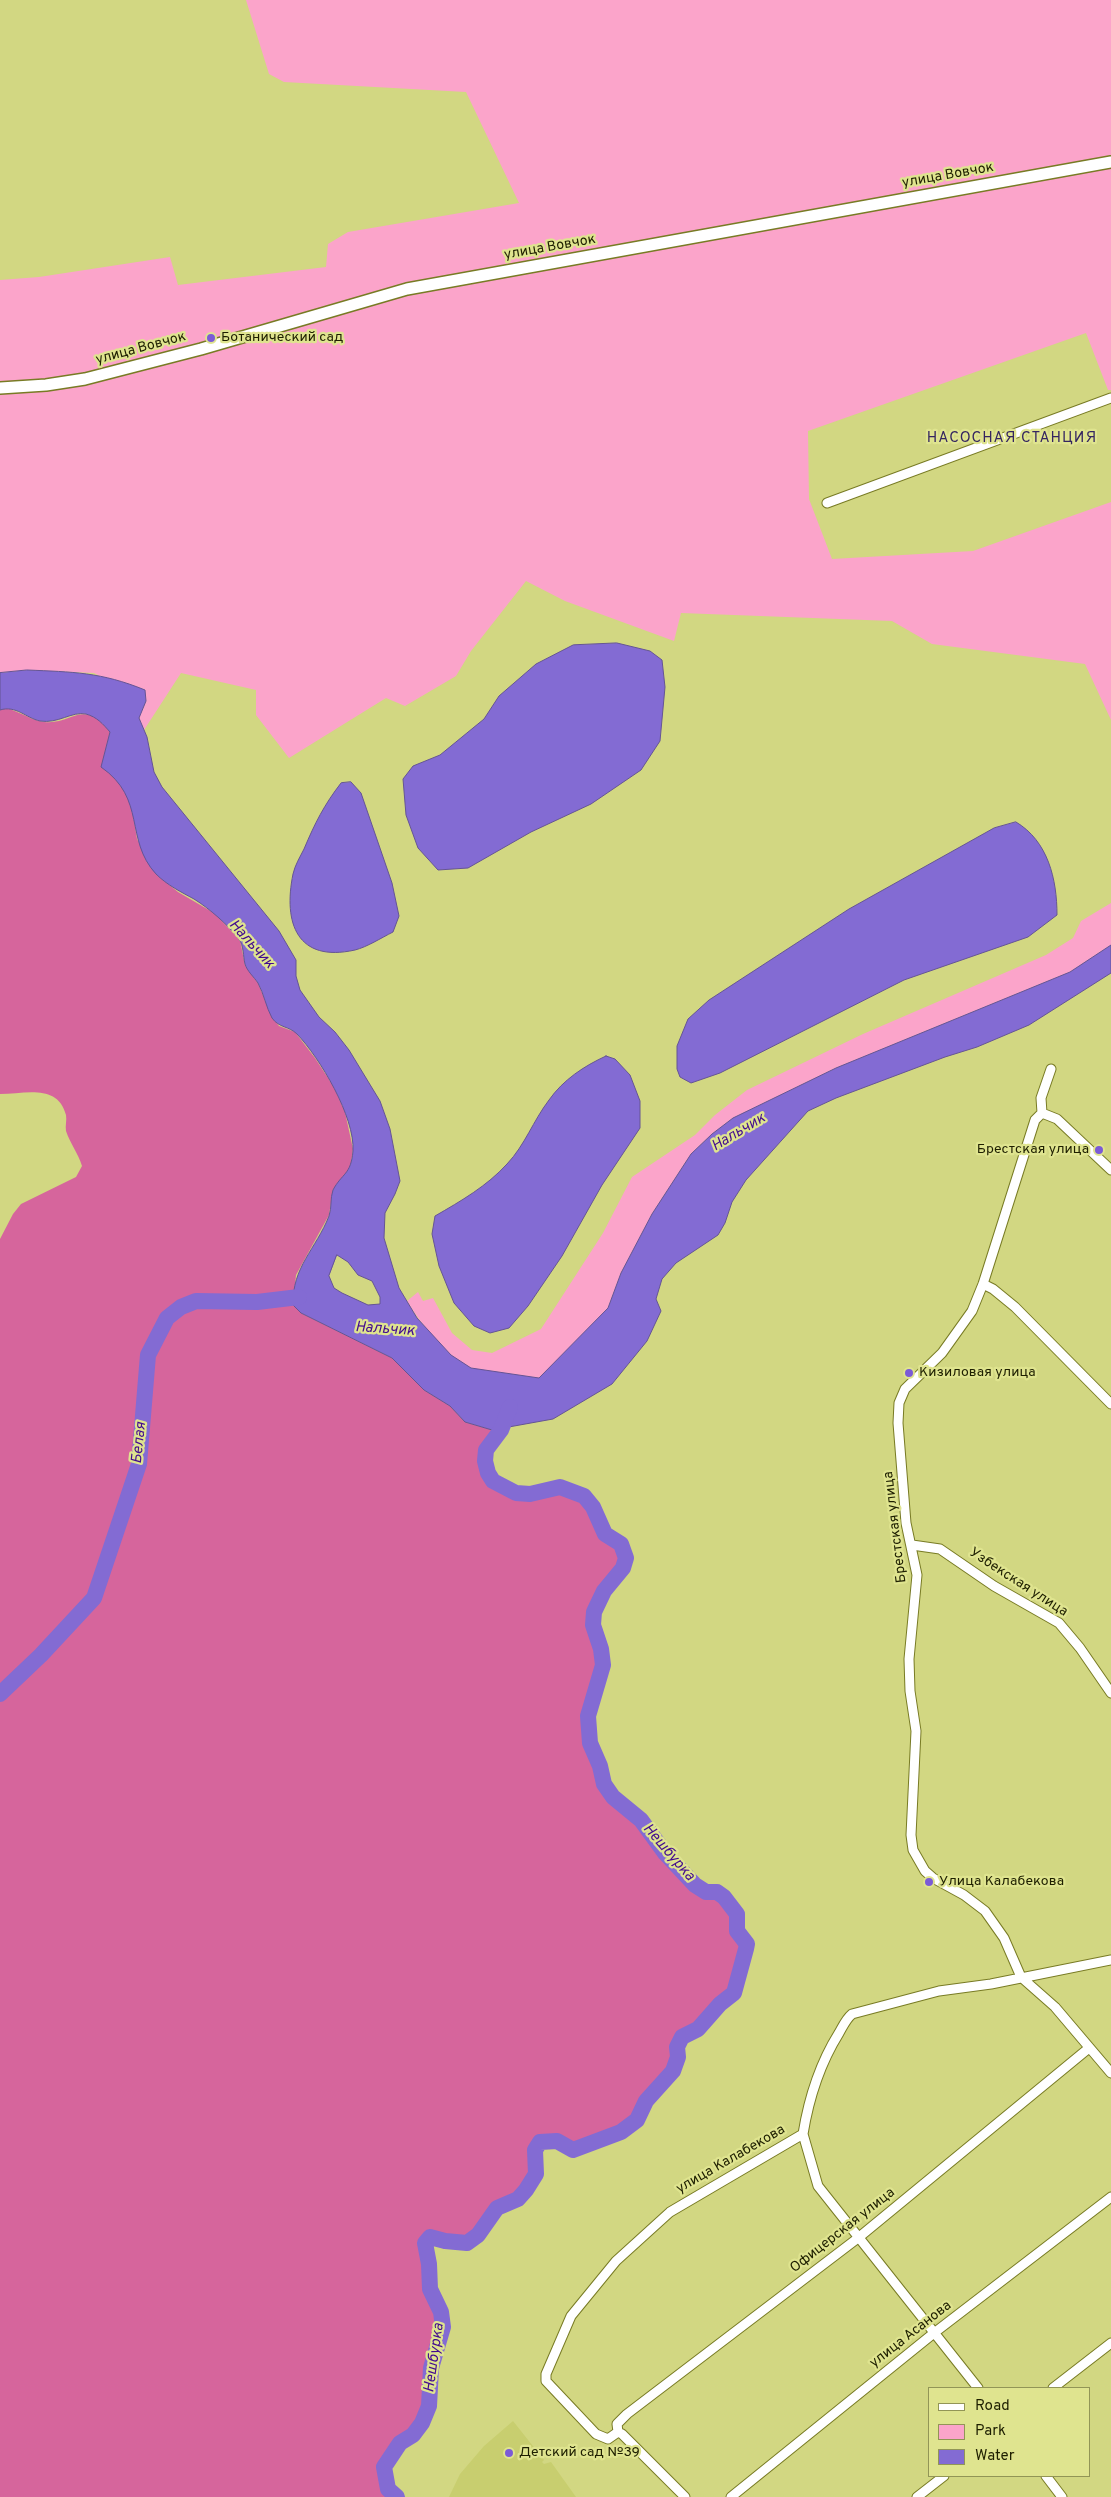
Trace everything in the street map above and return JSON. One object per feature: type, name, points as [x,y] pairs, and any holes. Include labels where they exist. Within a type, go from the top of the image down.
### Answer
[{"type":"street","name":"улица Вовчок","points":[[0,388],[64,383],[101,375],[407,289],[1111,162]]},
{"type":"street","points":[[827,503],[1111,398]]},
{"type":"street","name":"Брестская улица","points":[[1021,1977],[1004,1938],[990,1917],[964,1895],[929,1875],[920,1864],[914,1850],[911,1826],[916,1731],[910,1691],[909,1659],[917,1585],[916,1565],[906,1523],[898,1423],[900,1397],[907,1386],[951,1342],[972,1311],[983,1284],[1035,1120],[1042,1114],[1041,1098],[1051,1069]]},
{"type":"street","points":[[1042,1114],[1057,1120],[1111,1170]]},
{"type":"street","points":[[983,1284],[993,1289],[1015,1308],[1111,1404]]},
{"type":"street","name":"Узбекская улица","points":[[912,1545],[940,1549],[994,1586],[1059,1623],[1080,1648],[1111,1693]]},
{"type":"street","name":"улица Калабекова","points":[[618,2432],[608,2439],[596,2434],[546,2381],[546,2374],[571,2316],[616,2260],[670,2212],[803,2134],[809,2102],[818,2073],[830,2047],[852,2014],[940,1991],[991,1984],[1111,1960]]},
{"type":"street","points":[[1021,1977],[1055,2007],[1111,2073]]},
{"type":"street","name":"Офицерская улица","points":[[618,2432],[617,2424],[627,2414],[858,2238],[1089,2048]]},
{"type":"street","points":[[803,2134],[818,2186],[977,2387]]},
{"type":"street","name":"улица Асанова","points":[[731,2497],[934,2333],[1111,2197]]},
{"type":"street","points":[[1053,2387],[1111,2342]]},
{"type":"street","points":[[618,2432],[685,2497]]},
{"type":"street","points":[[917,2497],[943,2477]]},
{"type":"street","points":[[1047,2477],[1062,2497]]},
{"type":"shaded area","points":[[6,708],[35,720],[50,722],[83,714],[100,721],[110,732],[102,766],[114,775],[126,792],[132,807],[137,839],[156,874],[178,892],[214,913],[240,940],[245,965],[258,983],[272,1017],[279,1026],[295,1032],[334,1087],[345,1112],[353,1149],[350,1170],[333,1190],[329,1215],[296,1275],[293,1305],[301,1313],[392,1358],[424,1390],[450,1406],[465,1422],[492,1430],[502,1428],[486,1451],[485,1461],[488,1473],[493,1481],[516,1493],[530,1494],[560,1487],[584,1496],[593,1507],[605,1534],[621,1544],[626,1558],[623,1568],[604,1591],[594,1612],[593,1625],[601,1649],[603,1665],[588,1716],[590,1743],[600,1766],[604,1784],[613,1797],[641,1820],[665,1853],[695,1885],[705,1892],[717,1892],[724,1897],[737,1914],[737,1931],[747,1944],[734,1993],[720,2004],[698,2029],[682,2038],[677,2047],[678,2057],[673,2071],[646,2101],[637,2120],[621,2132],[573,2150],[557,2141],[540,2142],[535,2150],[536,2174],[526,2190],[518,2199],[497,2208],[478,2235],[467,2243],[445,2241],[430,2237],[425,2243],[429,2264],[430,2289],[441,2312],[443,2327],[431,2368],[429,2406],[422,2423],[413,2435],[400,2443],[384,2467],[388,2489],[397,2497],[0,2497],[0,1239],[13,1214],[21,1204],[76,1177],[82,1166],[66,1131],[66,1115],[62,1105],[56,1098],[39,1092],[0,1094],[0,710]]},
{"type":"shaded area","name":"Детский сад №39","points":[[513,2421],[544,2460],[542,2462],[544,2464],[551,2462],[576,2497],[449,2497],[460,2474],[484,2446]]},
{"type":"green space","points":[[246,0],[1111,0],[1111,390],[1108,390],[1086,333],[808,431],[809,499],[832,559],[973,551],[1111,502],[1111,720],[1085,664],[932,644],[892,621],[681,613],[674,641],[565,601],[526,581],[471,651],[456,676],[405,706],[386,698],[289,758],[256,715],[256,690],[181,673],[144,730],[139,718],[146,701],[94,673],[27,670],[0,673],[0,280],[39,277],[170,257],[178,285],[326,267],[328,244],[348,232],[519,203],[466,92],[284,82],[269,74]]},
{"type":"green space","points":[[1111,903],[1111,945],[1070,972],[836,1068],[733,1118],[712,1134],[691,1154],[652,1214],[621,1273],[608,1308],[539,1379],[485,1372],[470,1368],[461,1363],[435,1339],[407,1301],[418,1292],[423,1301],[433,1298],[452,1333],[472,1350],[492,1353],[541,1329],[603,1233],[632,1177],[695,1135],[715,1115],[747,1090],[863,1034],[1046,955],[1073,938],[1081,921]]},
{"type":"water","points":[[617,643],[650,651],[662,660],[665,687],[660,741],[641,770],[591,804],[531,832],[468,868],[438,870],[418,848],[406,815],[403,779],[413,766],[440,755],[484,719],[499,696],[536,664],[573,645]]},
{"type":"water","name":"Нальчик","points":[[27,670],[87,674],[129,684],[145,690],[146,701],[139,718],[147,737],[154,772],[162,787],[279,931],[296,960],[296,976],[300,990],[319,1017],[335,1032],[349,1050],[380,1101],[390,1129],[400,1181],[385,1213],[384,1238],[399,1288],[417,1318],[451,1355],[471,1368],[539,1378],[608,1308],[621,1273],[652,1214],[691,1154],[712,1134],[733,1118],[836,1068],[1070,972],[1111,945],[1111,973],[1029,1025],[977,1047],[836,1098],[808,1111],[746,1180],[732,1202],[725,1223],[718,1235],[676,1263],[662,1279],[656,1299],[661,1311],[647,1341],[612,1384],[553,1419],[492,1430],[465,1422],[450,1406],[424,1390],[392,1358],[301,1313],[293,1305],[296,1280],[329,1216],[333,1190],[348,1169],[352,1159],[352,1137],[342,1105],[316,1058],[306,1045],[294,1031],[278,1024],[272,1018],[258,983],[246,967],[243,948],[239,939],[224,922],[206,907],[160,878],[146,861],[124,792],[115,779],[101,767],[110,732],[97,719],[86,714],[75,714],[53,721],[40,721],[11,709],[0,710],[0,673]],"holes":[[[337,1255],[348,1262],[358,1275],[372,1281],[380,1297],[380,1304],[368,1305],[334,1288],[329,1276]]]},
{"type":"water","points":[[351,782],[361,793],[392,883],[399,916],[393,932],[364,947],[335,952],[319,950],[307,945],[298,935],[293,923],[290,908],[290,892],[293,874],[316,822],[330,799],[341,783]]},
{"type":"water","points":[[1016,822],[1036,839],[1043,850],[1055,888],[1057,915],[1028,937],[904,980],[720,1073],[691,1083],[680,1077],[677,1069],[677,1046],[688,1019],[709,1000],[849,909],[994,828]]},
{"type":"water","points":[[606,1056],[615,1059],[630,1075],[640,1101],[640,1128],[602,1185],[562,1256],[528,1306],[509,1328],[490,1333],[474,1326],[454,1303],[439,1266],[432,1234],[435,1216],[473,1193],[499,1172],[519,1149],[543,1108],[561,1086],[582,1069]]},
{"type":"waterway","name":"Белая","points":[[0,1694],[41,1655],[94,1598],[139,1464],[148,1355],[167,1318],[181,1307],[196,1301],[257,1302],[299,1297]]},
{"type":"waterway","name":"Нешбурка","points":[[397,2497],[388,2489],[384,2467],[400,2443],[413,2435],[422,2423],[429,2406],[431,2368],[443,2327],[441,2312],[430,2289],[429,2264],[425,2243],[430,2237],[445,2241],[467,2243],[478,2235],[497,2208],[518,2199],[526,2190],[536,2174],[535,2150],[540,2142],[557,2141],[573,2150],[621,2132],[637,2120],[646,2101],[673,2071],[678,2057],[677,2047],[682,2037],[698,2029],[720,2004],[734,1993],[747,1944],[737,1931],[737,1914],[724,1897],[717,1892],[706,1892],[695,1885],[665,1853],[641,1820],[613,1797],[604,1784],[600,1766],[590,1743],[588,1716],[603,1665],[601,1649],[593,1625],[594,1612],[604,1591],[623,1568],[626,1558],[621,1544],[605,1534],[593,1507],[584,1496],[560,1487],[530,1494],[516,1493],[493,1481],[488,1473],[485,1461],[486,1450],[501,1430],[510,1407]]},
{"type":"place","name":"Ботанический сад","points":[[211,338]]},
{"type":"place","name":"Брестская улица","points":[[1099,1150]]},
{"type":"place","name":"Кизиловая улица","points":[[909,1373]]},
{"type":"place","name":"Улица Калабекова","points":[[929,1882]]},
{"type":"place","name":"Детский сад №39","points":[[509,2453]]},
{"type":"district","name":"НАСОСНАЯ СТАНЦИЯ","points":[[1012,439]]}]
